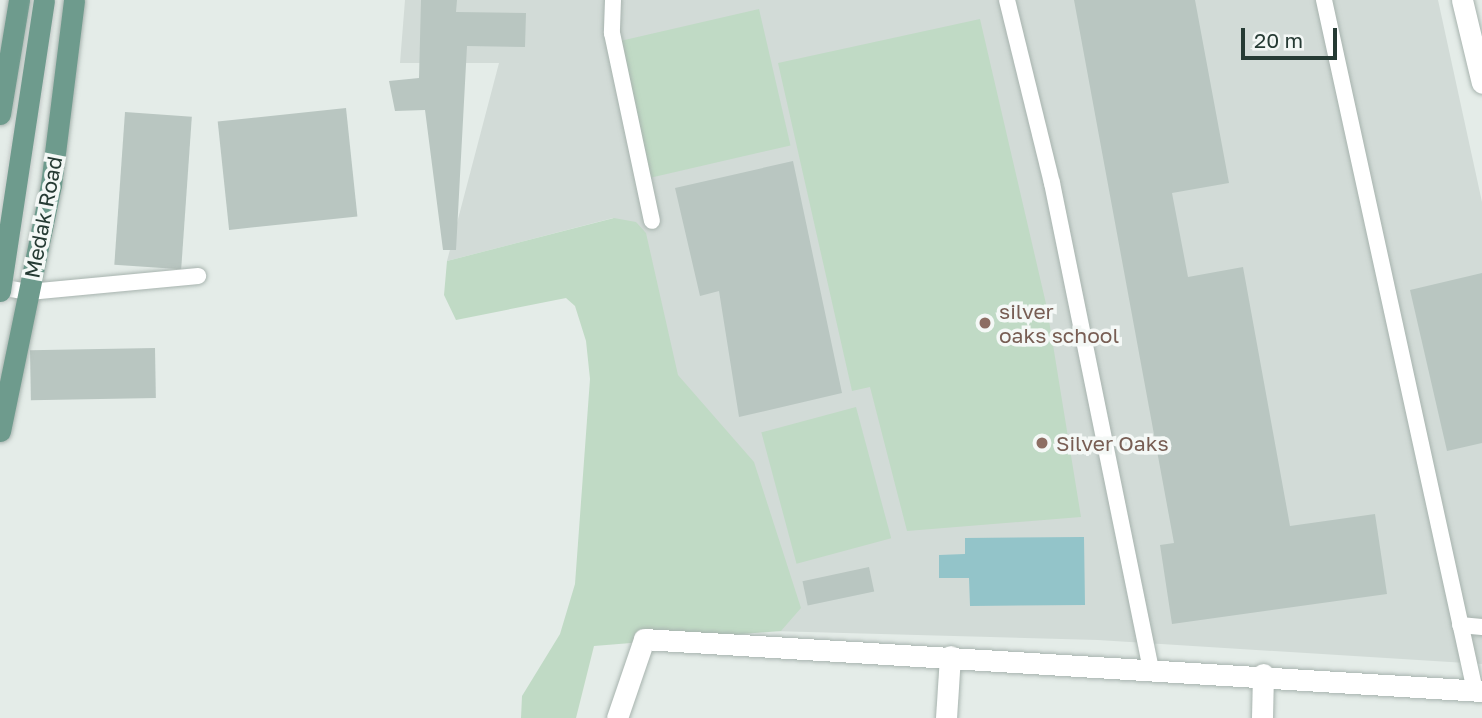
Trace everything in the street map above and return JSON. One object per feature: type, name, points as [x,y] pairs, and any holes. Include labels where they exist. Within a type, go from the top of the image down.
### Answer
[{"type":"main road","points":[[0,114],[19,0]]},
{"type":"main road","points":[[0,289],[44,0]]},
{"type":"main road","name":"Medak Road","points":[[0,431],[51,185],[74,0]]},
{"type":"street","points":[[1462,0],[1482,83]]},
{"type":"street","points":[[617,718],[644,639],[1263,674],[1478,691]]},
{"type":"street","points":[[946,718],[950,656]]},
{"type":"street","points":[[1262,718],[1263,674]]},
{"type":"lane","points":[[613,0],[612,33],[652,221]]},
{"type":"lane","points":[[1007,0],[1052,183],[1151,668]]},
{"type":"lane","points":[[1324,0],[1460,625],[1478,691]]},
{"type":"lane","points":[[0,289],[29,292],[198,276]]},
{"type":"lane","points":[[1460,625],[1482,627]]},
{"type":"shaded area","name":"Silver Oaks","points":[[405,0],[1438,0],[1482,202],[1482,664],[1098,640],[591,626],[613,218],[447,261],[499,63],[400,63]]},
{"type":"green space","points":[[759,9],[790,145],[638,181],[606,44]]},
{"type":"green space","points":[[980,19],[1047,308],[1081,517],[907,531],[870,387],[852,391],[778,63]]},
{"type":"green space","points":[[614,218],[636,222],[646,233],[678,375],[754,462],[801,608],[781,631],[594,646],[576,718],[521,718],[522,696],[560,634],[575,584],[590,379],[586,341],[575,306],[566,298],[456,320],[444,295],[447,261]]},
{"type":"green space","points":[[856,407],[891,538],[797,564],[761,432]]},
{"type":"water","points":[[1084,537],[1085,605],[970,606],[969,578],[939,578],[939,555],[965,554],[965,538]]},
{"type":"building","points":[[421,0],[457,0],[456,12],[526,13],[525,47],[467,46],[456,250],[443,250],[425,110],[395,111],[389,81],[419,78]]},
{"type":"building","points":[[1074,0],[1195,0],[1229,183],[1172,193],[1188,277],[1243,267],[1290,526],[1375,514],[1387,594],[1172,624],[1160,545],[1174,543]]},
{"type":"building","points":[[346,108],[357,216],[229,230],[218,121]]},
{"type":"building","points":[[125,112],[192,117],[181,269],[114,265]]},
{"type":"building","points":[[793,161],[842,393],[739,417],[719,291],[700,296],[675,188]]},
{"type":"building","points":[[1482,273],[1482,443],[1447,451],[1410,290]]},
{"type":"building","points":[[155,348],[156,398],[31,400],[30,350]]},
{"type":"building","points":[[869,567],[874,591],[808,606],[802,581]]},
{"type":"place","name":"silver oaks school","points":[[985,323]]},
{"type":"place","name":"Silver Oaks","points":[[1042,443]]}]
